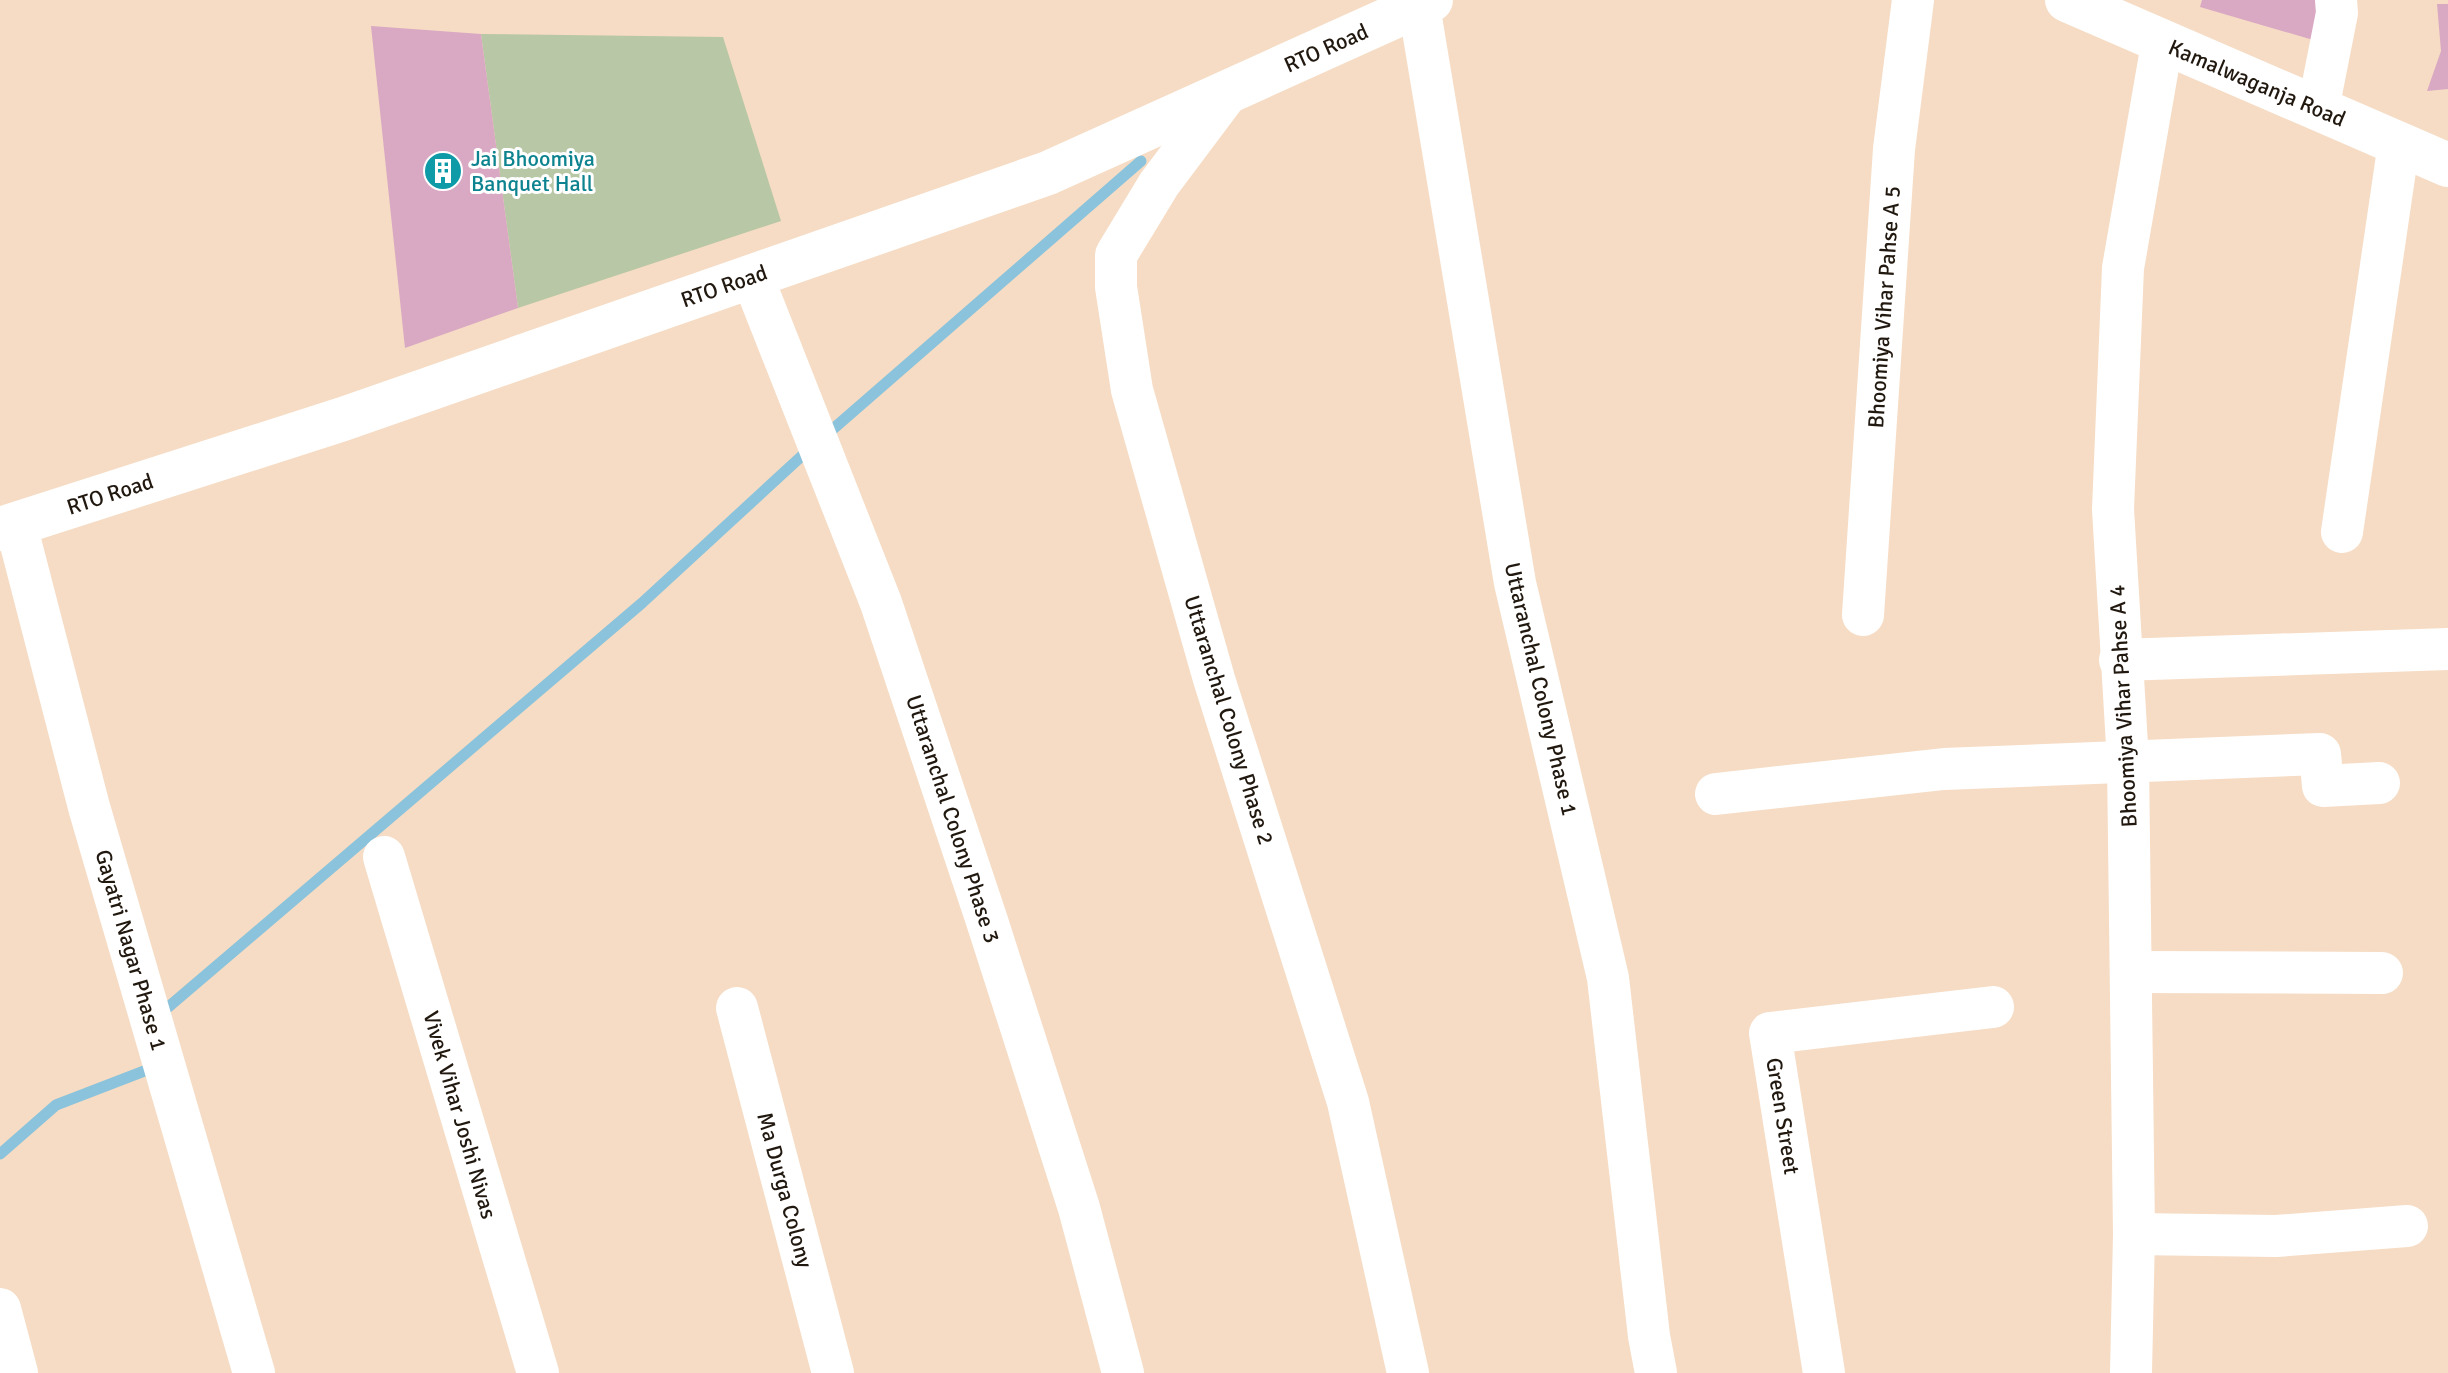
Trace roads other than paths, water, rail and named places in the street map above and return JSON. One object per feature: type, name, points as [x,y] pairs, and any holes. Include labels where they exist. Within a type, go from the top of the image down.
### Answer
[{"type":"street","name":"Bhoomiya Vihar Pahse A 5","points":[[1863,615],[1894,149],[1913,0]]},
{"type":"street","name":"Kamalwaganja Road","points":[[2067,0],[2162,44],[2448,165]]},
{"type":"street","points":[[2318,109],[2337,13],[2336,0]]},
{"type":"street","name":"RTO Road","points":[[8,527],[343,419],[1048,173],[1425,3]]},
{"type":"street","name":"Uttaranchal Colony Phase 1","points":[[1425,3],[1515,583],[1608,978],[1649,1336],[1656,1373]]},
{"type":"street","name":"Bhoomiya Vihar Pahse A 4","points":[[2131,1373],[2134,1234],[2128,762],[2113,509],[2123,268],[2162,44]]},
{"type":"street","name":"Uttaranchal Colony Phase 2","points":[[1228,92],[1159,184],[1116,255],[1116,287],[1132,390],[1214,679],[1348,1102],[1408,1373]]},
{"type":"street","points":[[2342,532],[2399,143]]},
{"type":"street","name":"Uttaranchal Colony Phase 3","points":[[752,276],[886,618],[1079,1208],[1123,1373]]},
{"type":"street","name":"Gayatri Nagar Phase 1","points":[[8,527],[254,1373]]},
{"type":"street","points":[[2120,660],[2448,649]]},
{"type":"street","points":[[1716,794],[1944,769],[2320,754],[2323,786],[2379,783]]},
{"type":"street","name":"Vivek Vihar Joshi Nivas","points":[[384,857],[538,1373]]},
{"type":"street","points":[[2132,972],[2382,973]]},
{"type":"street","name":"Green Street","points":[[1824,1373],[1770,1033],[1993,1007]]},
{"type":"street","name":"Ma Durga Colony","points":[[737,1008],[833,1373]]},
{"type":"street","points":[[2134,1234],[2276,1236],[2407,1226]]},
{"type":"street","points":[[0,1309],[17,1373]]},
{"type":"waterway","points":[[825,436],[1141,161]]},
{"type":"waterway","points":[[166,1009],[642,603],[805,453]]},
{"type":"waterway","points":[[0,1154],[56,1105],[152,1068]]},
{"type":"place","name":"Jai Bhoomiya Banquet Hall","points":[[443,171]]}]
